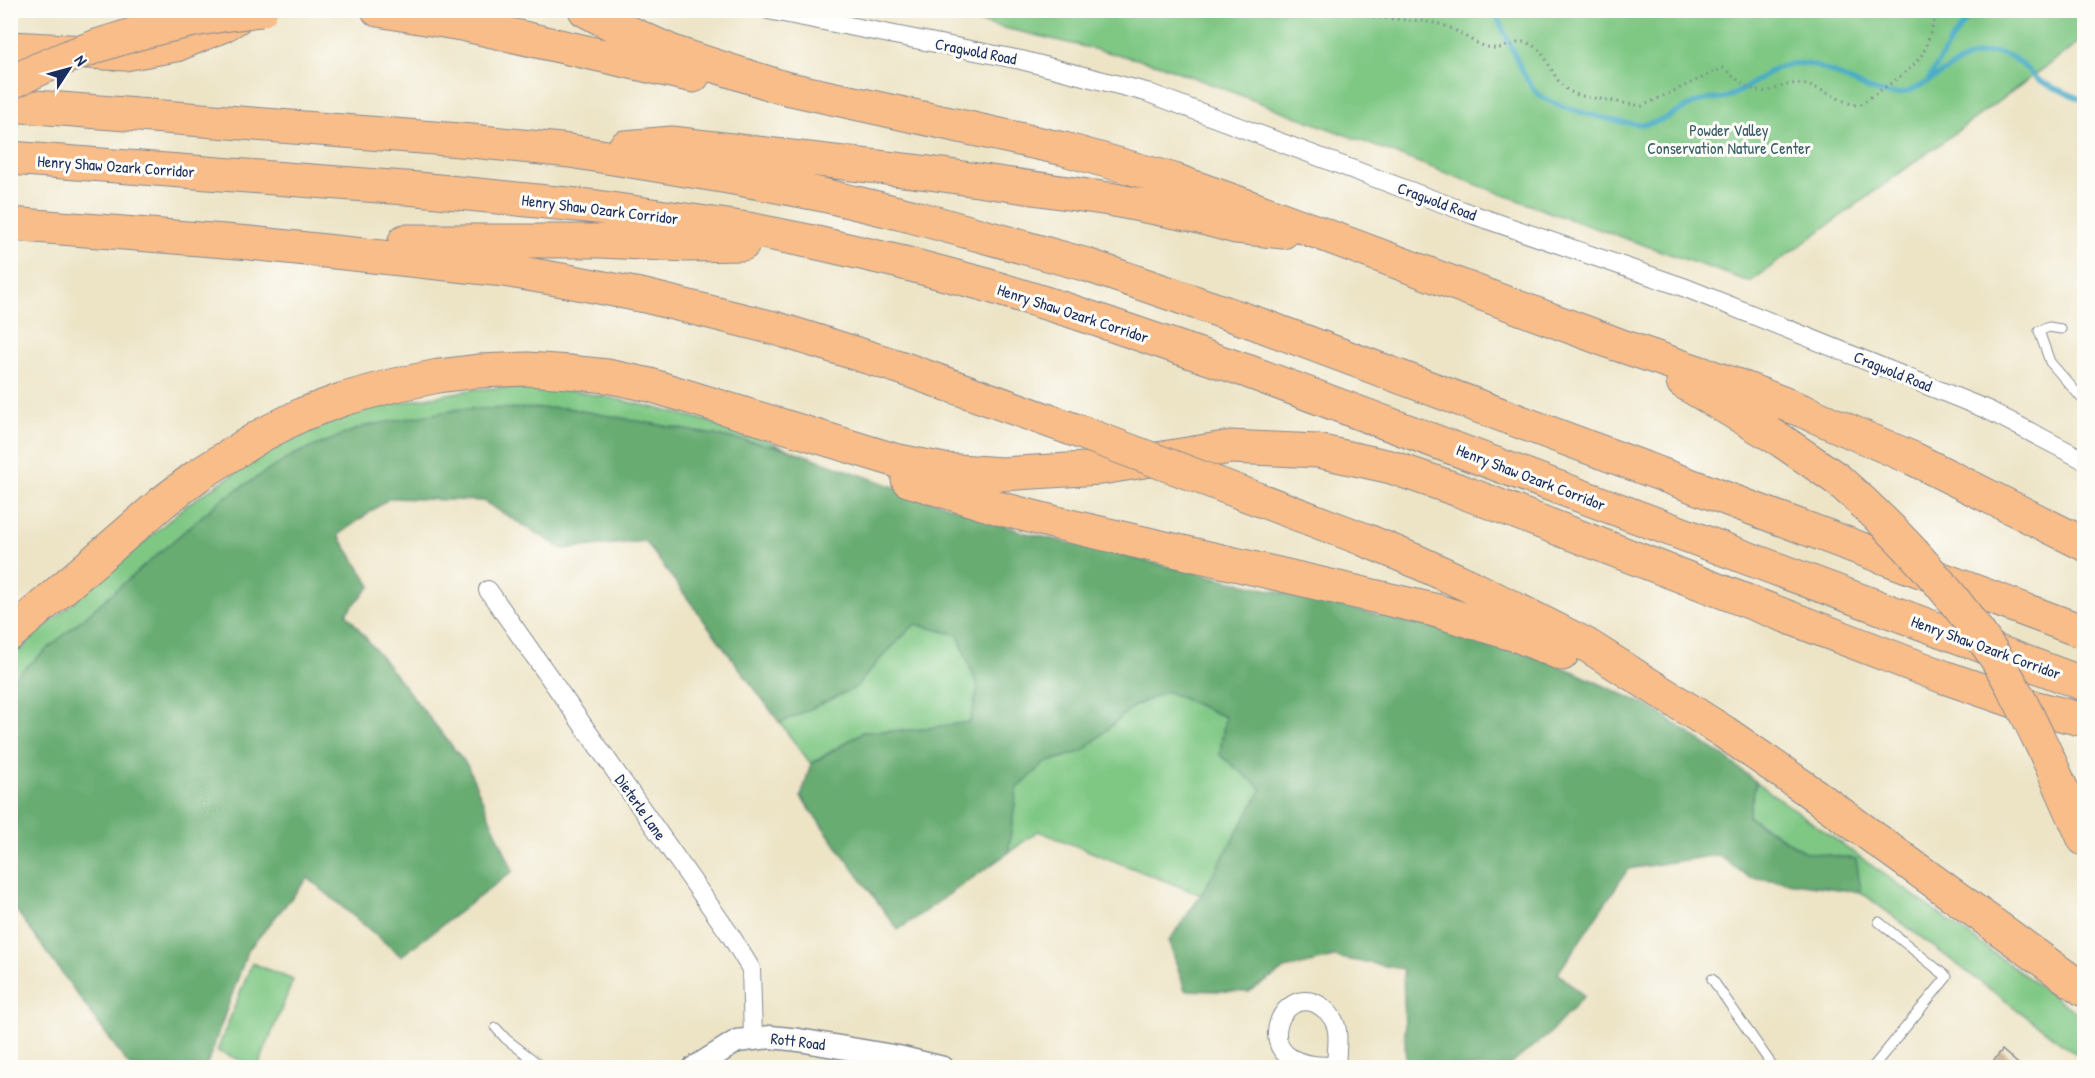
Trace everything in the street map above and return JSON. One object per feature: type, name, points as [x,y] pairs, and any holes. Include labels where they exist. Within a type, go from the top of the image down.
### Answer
[{"type":"highway","points":[[10,48],[125,54],[176,45],[224,25],[248,10]]},
{"type":"highway","points":[[10,83],[80,52],[134,34],[188,21],[261,10]]},
{"type":"highway","points":[[378,10],[462,24],[717,82],[781,87]]},
{"type":"highway","points":[[585,10],[619,28],[675,52],[781,87],[1064,149],[1174,180],[1619,345],[1739,386],[1858,434],[1968,484],[2085,543]]},
{"type":"highway","points":[[10,105],[472,141],[570,151],[823,195],[911,216],[1087,265],[1258,324],[2085,633]]},
{"type":"highway","points":[[570,151],[672,143],[1041,188],[1182,213],[1236,227],[1327,236]]},
{"type":"highway","name":"Henry Shaw Ozark Corridor","points":[[10,158],[508,197],[688,220],[813,242],[983,284],[1162,341],[2085,684]]},
{"type":"highway","points":[[10,224],[250,243],[504,270],[645,296],[778,329],[892,365],[1083,433],[1363,539],[1472,587],[1585,644],[1724,732],[1805,788],[2085,990]]},
{"type":"highway","points":[[250,243],[599,241],[687,245],[813,242]]},
{"type":"highway","points":[[1619,345],[1782,441],[1837,479],[1917,555],[1956,601],[1996,659],[2021,703],[2085,839]]},
{"type":"highway","points":[[10,634],[163,502],[197,476],[262,435],[303,414],[353,396],[438,376],[478,371],[527,369],[598,375],[650,385],[894,460],[955,471],[1002,474],[1101,468],[1231,447],[1318,452],[1391,467],[1458,490],[1944,677],[2025,705],[2085,720]]},
{"type":"highway","points":[[757,418],[851,460],[957,496],[1057,523],[1434,610],[1520,636],[1579,662],[1649,686]]},
{"type":"street","name":"Cragwold Road","points":[[768,10],[1021,60],[1146,92],[1474,215],[1686,288],[1988,410],[2085,460]]},
{"type":"street","name":"Dieterle Lane","points":[[488,590],[731,936],[751,969],[753,1038]]},
{"type":"street","name":"Rott Road","points":[[694,1068],[737,1041],[771,1036],[943,1068]]},
{"type":"lane","points":[[2061,329],[2049,327],[2039,330],[2050,362],[2085,401]]},
{"type":"lane","points":[[1872,1068],[1947,977],[1879,922]]},
{"type":"lane","points":[[1712,979],[1774,1068]]},
{"type":"lane","points":[[496,1028],[506,1039],[544,1068]]},
{"type":"path","points":[[1344,10],[1369,18],[1440,24],[1483,46],[1506,48],[1519,42],[1529,43],[1535,46],[1559,82],[1572,93],[1630,106],[1642,106],[1723,68],[1757,91],[1768,91],[1783,85],[1798,83],[1854,105],[1860,104],[1911,67],[1922,54],[1935,19],[1941,10]]},
{"type":"green space","name":"Powder Valley Conservation Nature Center","points":[[2084,10],[2084,39],[1750,282],[1549,212],[1158,64],[932,11]]},
{"type":"green space","points":[[531,386],[586,393],[676,413],[731,428],[785,448],[566,408],[222,499],[11,681],[10,657],[188,504],[258,458],[317,427],[361,410],[475,389]]},
{"type":"green space","points":[[566,408],[785,448],[1022,532],[1378,615],[1485,637],[1572,671],[1650,707],[1725,757],[1756,782],[1748,817],[1805,852],[1856,859],[1861,892],[1749,877],[1717,855],[1628,869],[1558,973],[1584,996],[1548,1035],[1507,1067],[1406,1067],[1403,969],[1334,957],[1285,969],[1249,992],[1185,990],[1169,941],[1201,895],[1262,789],[1220,755],[1225,717],[1166,691],[1131,708],[1083,751],[1045,763],[1017,789],[1008,853],[898,930],[801,797],[811,764],[863,732],[914,730],[970,722],[978,688],[958,635],[915,624],[855,688],[780,723],[645,541],[563,549],[483,501],[390,498],[338,535],[371,586],[346,613],[467,765],[513,871],[401,956],[308,878],[248,950],[206,1067],[130,1067],[11,903],[10,681],[222,499],[293,455],[365,426],[461,409]]},
{"type":"green space","points":[[915,624],[958,635],[978,688],[970,722],[914,730],[863,732],[811,764],[780,723],[855,688]]},
{"type":"green space","points":[[1166,691],[1225,717],[1220,755],[1262,789],[1201,895],[1038,831],[1008,853],[1017,789],[1045,763],[1083,751],[1131,708]]},
{"type":"green space","points":[[1756,782],[2084,1018],[2084,1060],[1861,892],[1856,859],[1805,852],[1748,816]]},
{"type":"green space","points":[[252,963],[293,980],[258,1067],[217,1051]]},
{"type":"building","points":[[2002,1050],[2023,1068],[1988,1068]]},
{"type":"waterway","points":[[1493,10],[1520,66],[1538,94],[1573,110],[1623,122],[1653,123],[1701,101],[1735,94],[1771,71],[1787,65],[1813,65],[1877,92],[1890,94],[1904,93],[1960,62],[1975,55],[1991,52],[2012,57],[2039,80],[2084,101]]},
{"type":"waterway","points":[[1929,79],[1949,44],[1974,10]]}]
